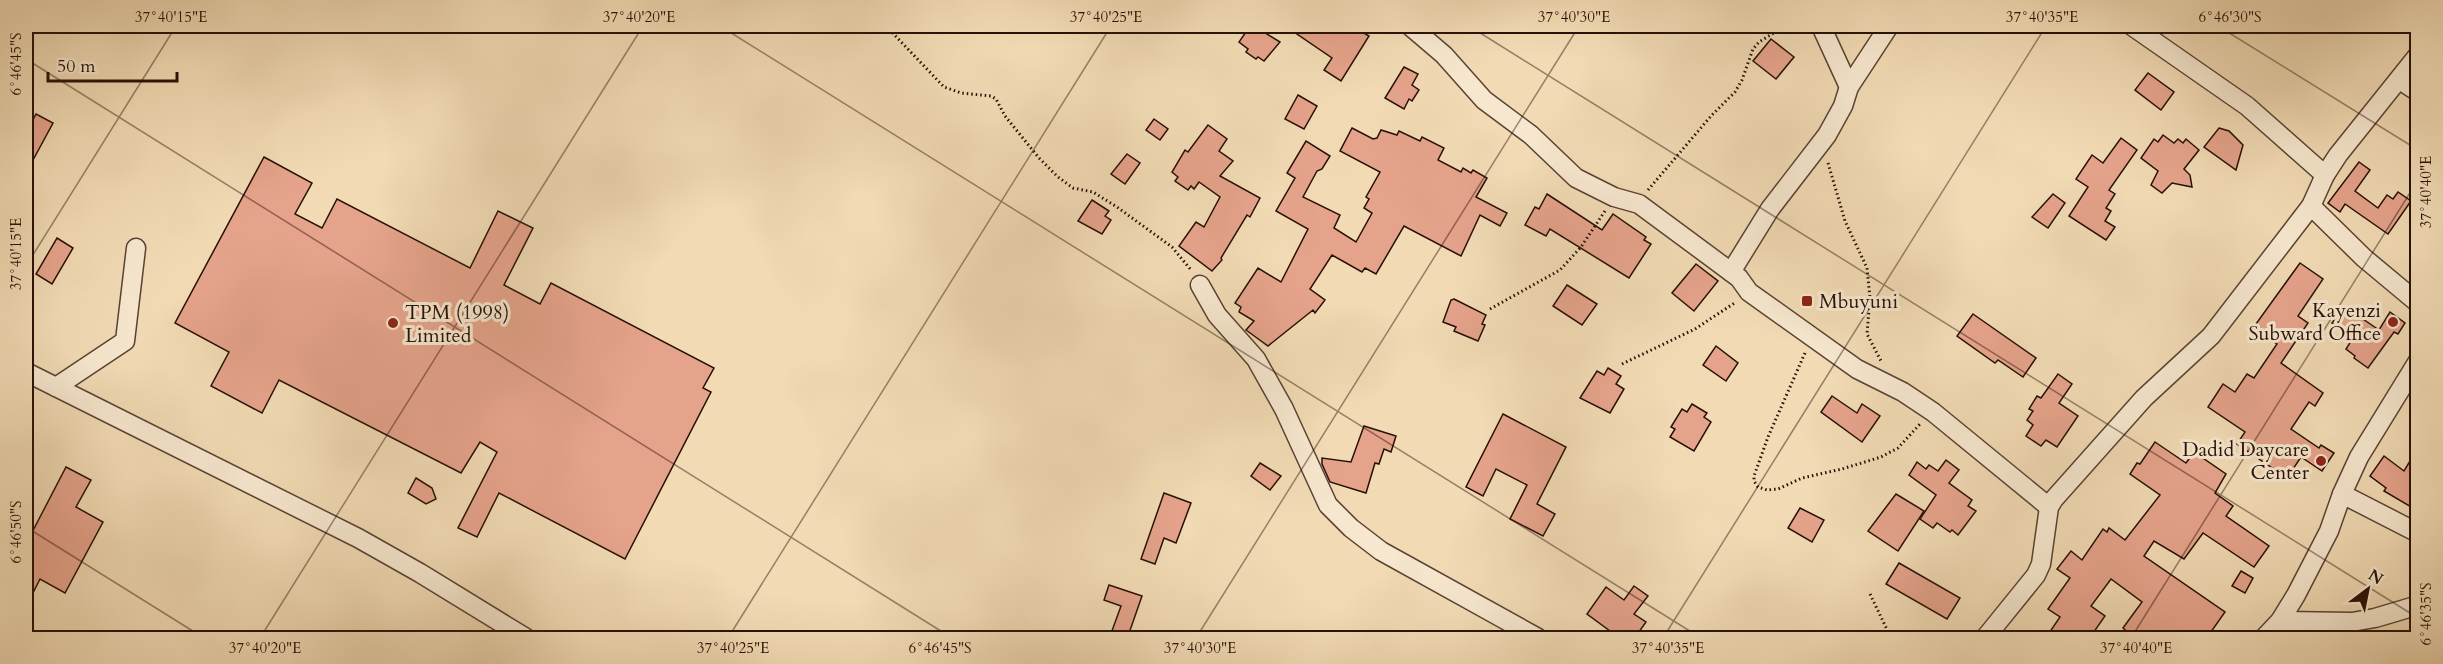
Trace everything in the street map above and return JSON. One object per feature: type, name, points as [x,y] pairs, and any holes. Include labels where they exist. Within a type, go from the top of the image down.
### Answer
[{"type":"street","points":[[1410,26],[1444,55],[1484,100],[1531,135],[1576,178],[1614,197],[1639,204],[1739,278],[1749,292],[1812,338],[1857,369],[1903,392],[1933,412],[2049,507]]},
{"type":"street","points":[[1821,26],[1849,87]]},
{"type":"street","points":[[1731,272],[1770,209],[1827,135],[1843,106],[1849,87],[1889,26]]},
{"type":"street","points":[[2132,26],[2247,106],[2325,175]]},
{"type":"street","points":[[1985,639],[2037,574],[2041,564],[2049,507],[2061,490],[2145,398],[2211,336],[2311,206],[2325,175],[2338,155],[2418,55]]},
{"type":"street","points":[[2400,80],[2418,92]]},
{"type":"street","points":[[2311,206],[2364,258],[2418,303]]},
{"type":"street","points":[[56,387],[124,340],[136,248]]},
{"type":"street","points":[[1200,285],[1217,315],[1256,358],[1284,409],[1328,505],[1351,528],[1381,551],[1538,639]]},
{"type":"street","points":[[2274,631],[2329,531],[2342,494],[2359,457],[2418,361]]},
{"type":"street","points":[[26,372],[358,538],[420,573],[526,639]]},
{"type":"street","points":[[2342,494],[2418,533]]},
{"type":"street","points":[[2274,631],[2352,622],[2412,607],[2418,609]]},
{"type":"path","points":[[886,26],[944,87],[961,93],[991,96],[996,99],[1005,116],[1038,158],[1058,177],[1073,188],[1093,192],[1172,247],[1188,265],[1200,285]]},
{"type":"path","points":[[1639,204],[1665,169],[1735,92],[1758,42],[1793,26]]},
{"type":"path","points":[[1827,135],[1828,163],[1845,220],[1867,268],[1870,298],[1868,334],[1885,367]]},
{"type":"path","points":[[1490,309],[1560,270],[1581,248],[1614,197]]},
{"type":"path","points":[[1622,364],[1695,329],[1749,292]]},
{"type":"path","points":[[1812,338],[1768,437],[1754,476],[1758,487],[1767,490],[1778,489],[1802,478],[1881,457],[1898,448],[1933,412]]},
{"type":"path","points":[[1870,594],[1891,639]]},
{"type":"building","points":[[1254,26],[1280,42],[1264,61],[1246,52],[1248,49],[1239,42],[1248,29],[1251,31]]},
{"type":"building","points":[[1303,26],[1352,26],[1369,36],[1341,81],[1324,70],[1332,58],[1297,34]]},
{"type":"building","points":[[1771,39],[1794,57],[1776,79],[1753,61]]},
{"type":"building","points":[[1404,67],[1418,74],[1412,85],[1419,90],[1412,101],[1409,99],[1404,109],[1385,98]]},
{"type":"building","points":[[2148,73],[2174,92],[2161,110],[2135,90]]},
{"type":"building","points":[[1298,95],[1317,106],[1304,129],[1285,119]]},
{"type":"building","points":[[36,114],[53,123],[26,173],[26,133]]},
{"type":"building","points":[[1154,119],[1168,129],[1160,140],[1146,130]]},
{"type":"building","points":[[1208,125],[1227,139],[1219,151],[1233,161],[1220,176],[1260,198],[1250,217],[1247,215],[1221,258],[1222,260],[1212,271],[1179,246],[1196,222],[1204,227],[1220,197],[1199,182],[1194,189],[1191,186],[1188,190],[1175,181],[1178,177],[1172,172],[1185,150],[1188,152]]},
{"type":"building","points":[[1352,128],[1373,139],[1377,138],[1381,130],[1397,135],[1399,131],[1420,141],[1422,137],[1444,148],[1438,160],[1461,172],[1463,168],[1471,173],[1473,170],[1487,178],[1476,197],[1507,213],[1500,226],[1480,215],[1461,256],[1404,226],[1376,274],[1365,268],[1362,272],[1332,255],[1310,289],[1325,300],[1315,313],[1313,310],[1268,346],[1246,330],[1254,321],[1239,312],[1241,307],[1235,303],[1258,268],[1281,282],[1308,229],[1276,211],[1295,178],[1287,173],[1306,141],[1330,156],[1322,169],[1317,171],[1303,197],[1340,215],[1334,228],[1356,242],[1372,213],[1364,208],[1369,199],[1366,197],[1380,172],[1340,151]]},
{"type":"building","points":[[2219,128],[2229,131],[2243,145],[2236,170],[2204,147]]},
{"type":"building","points":[[2163,135],[2174,143],[2178,139],[2183,143],[2186,139],[2199,150],[2184,169],[2190,175],[2192,187],[2172,183],[2162,193],[2151,185],[2158,171],[2141,158],[2154,139],[2158,142]]},
{"type":"building","points":[[2121,138],[2137,150],[2109,190],[2115,194],[2106,208],[2111,211],[2105,221],[2115,227],[2106,240],[2069,216],[2088,187],[2076,179],[2092,155],[2103,163]]},
{"type":"building","points":[[1127,154],[1140,163],[1125,184],[1111,174]]},
{"type":"building","points":[[264,157],[312,183],[295,214],[322,228],[337,199],[470,268],[498,211],[533,228],[504,285],[540,304],[551,283],[714,368],[703,388],[711,392],[625,559],[499,493],[477,537],[458,528],[497,452],[480,442],[461,473],[279,380],[262,413],[211,386],[229,352],[175,323]]},
{"type":"building","points":[[2359,162],[2370,170],[2355,191],[2378,208],[2387,195],[2393,199],[2398,192],[2411,201],[2388,234],[2345,204],[2340,212],[2328,203]]},
{"type":"building","points":[[1547,194],[1602,230],[1613,214],[1646,237],[1644,240],[1651,244],[1629,278],[1550,229],[1546,236],[1525,225],[1535,207],[1539,209]]},
{"type":"building","points":[[2053,194],[2065,203],[2048,228],[2032,217]]},
{"type":"building","points":[[1092,200],[1109,211],[1105,216],[1111,220],[1102,234],[1078,221]]},
{"type":"building","points":[[57,238],[73,248],[52,284],[36,274]]},
{"type":"building","points":[[2300,263],[2323,279],[2298,316],[2308,323],[2281,363],[2323,393],[2315,406],[2309,402],[2291,429],[2319,448],[2321,445],[2334,453],[2322,471],[2301,457],[2287,478],[2237,444],[2245,432],[2208,407],[2223,384],[2235,392],[2247,374],[2254,378],[2277,344],[2253,328]]},
{"type":"building","points":[[1696,264],[1718,281],[1694,311],[1672,293]]},
{"type":"building","points":[[1567,285],[1597,304],[1582,325],[1553,306]]},
{"type":"building","points":[[1454,299],[1486,315],[1482,324],[1485,325],[1478,341],[1454,331],[1456,327],[1443,322],[1451,300]]},
{"type":"building","points":[[2344,306],[2379,330],[2390,312],[2405,323],[2398,334],[2394,332],[2368,368],[2346,349],[2353,338],[2332,323]]},
{"type":"building","points":[[1973,314],[2036,358],[2023,377],[1998,360],[1995,363],[1957,336]]},
{"type":"building","points":[[1716,346],[1738,363],[1726,381],[1703,365]]},
{"type":"building","points":[[1608,368],[1621,376],[1616,384],[1624,389],[1610,413],[1580,398],[1597,371],[1604,375]]},
{"type":"building","points":[[2058,374],[2072,384],[2059,403],[2078,416],[2057,447],[2046,440],[2041,446],[2026,436],[2033,425],[2027,420],[2033,411],[2029,409],[2037,396],[2041,398]]},
{"type":"building","points":[[1832,396],[1857,413],[1862,404],[1880,416],[1862,442],[1821,412]]},
{"type":"building","points":[[1692,404],[1707,413],[1704,417],[1711,422],[1694,451],[1670,437],[1675,429],[1671,427],[1682,409],[1687,412]]},
{"type":"building","points":[[1503,414],[1566,447],[1537,504],[1555,514],[1543,536],[1510,519],[1527,485],[1496,469],[1483,496],[1466,487]]},
{"type":"building","points":[[1364,426],[1396,436],[1391,452],[1384,449],[1379,464],[1375,463],[1366,493],[1330,482],[1322,464],[1322,458],[1351,462]]},
{"type":"building","points":[[2155,442],[2186,463],[2194,452],[2226,474],[2215,493],[2233,506],[2226,516],[2269,546],[2254,567],[2203,533],[2184,559],[2154,541],[2144,556],[2225,612],[2206,639],[2135,639],[2123,628],[2142,602],[2111,579],[2091,606],[2105,616],[2089,639],[2045,639],[2060,617],[2048,609],[2070,578],[2057,569],[2071,551],[2082,560],[2103,529],[2107,532],[2109,528],[2125,540],[2160,495],[2130,474]]},
{"type":"building","points":[[2418,448],[2418,511],[2384,491],[2386,488],[2370,476],[2384,456],[2404,471]]},
{"type":"building","points":[[1946,460],[1959,470],[1949,483],[1972,500],[1968,506],[1976,511],[1958,535],[1937,523],[1933,528],[1920,519],[1936,495],[1909,475],[1917,462],[1926,469],[1929,465],[1938,471]]},
{"type":"building","points":[[1260,463],[1281,476],[1270,490],[1251,476]]},
{"type":"building","points":[[66,467],[91,480],[76,507],[103,522],[65,593],[40,579],[26,607],[26,544]]},
{"type":"building","points":[[416,478],[432,488],[436,499],[426,504],[408,493]]},
{"type":"building","points":[[1164,493],[1191,503],[1176,543],[1164,538],[1155,564],[1141,559]]},
{"type":"building","points":[[1896,494],[1924,511],[1898,551],[1868,531]]},
{"type":"building","points":[[1800,508],[1824,520],[1812,542],[1788,528]]},
{"type":"building","points":[[1899,563],[1960,598],[1947,619],[1886,584]]},
{"type":"building","points":[[2241,571],[2253,578],[2245,593],[2232,586]]},
{"type":"building","points":[[1109,585],[1142,596],[1127,639],[1109,639],[1121,606],[1104,600]]},
{"type":"building","points":[[1634,586],[1648,596],[1634,614],[1646,622],[1634,639],[1621,639],[1587,614],[1606,587],[1624,600]]},
{"type":"place","name":"Mbuyuni","points":[[1807,301]]},
{"type":"place","name":"Kayenzi Subward Office","points":[[2393,322]]},
{"type":"place","name":"TPM (1998) Limited","points":[[393,323]]},
{"type":"place","name":"Dadid Daycare Center","points":[[2321,461]]}]
